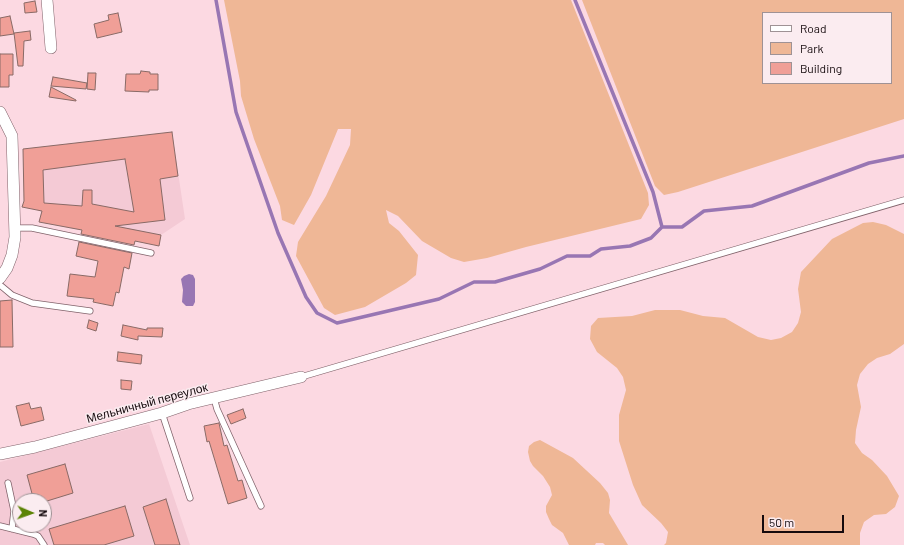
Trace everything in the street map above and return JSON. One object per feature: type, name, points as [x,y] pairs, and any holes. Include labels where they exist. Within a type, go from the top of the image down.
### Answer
[{"type":"street","points":[[47,0],[51,48]]},
{"type":"street","points":[[0,112],[12,136],[15,228],[12,254],[7,268],[0,278]]},
{"type":"street","name":"Мельничный переулок","points":[[0,454],[34,447],[162,413],[188,404],[301,378]]},
{"type":"lane","points":[[301,378],[904,200]]},
{"type":"lane","points":[[15,228],[32,228],[151,253]]},
{"type":"lane","points":[[0,285],[12,295],[32,303],[90,311]]},
{"type":"lane","points":[[214,398],[261,506]]},
{"type":"lane","points":[[162,413],[190,498]]},
{"type":"lane","points":[[8,482],[12,501]]},
{"type":"lane","points":[[0,526],[12,529]]},
{"type":"lane","points":[[29,533],[38,536],[44,545]]},
{"type":"shaded area","points":[[172,132],[185,219],[161,235],[159,246],[39,222],[41,212],[24,207],[23,149]]},
{"type":"shaded area","points":[[189,274],[193,275],[195,279],[195,302],[193,306],[186,306],[182,302],[183,290],[181,279]]},
{"type":"shaded area","points":[[149,424],[190,545],[0,545],[0,462]]},
{"type":"green space","points":[[224,0],[571,0],[648,193],[649,205],[641,219],[487,258],[464,262],[451,258],[422,241],[398,216],[386,210],[389,223],[399,231],[418,255],[416,275],[406,283],[365,307],[335,315],[324,308],[296,256],[298,242],[326,196],[350,145],[351,129],[338,129],[311,195],[294,225],[282,220],[280,206],[254,139],[241,96],[240,81]]},
{"type":"green space","points":[[582,0],[904,0],[904,119],[678,192],[664,195],[655,186]]},
{"type":"green space","points":[[873,222],[886,225],[904,234],[904,344],[890,354],[877,358],[868,364],[860,374],[857,385],[861,407],[855,443],[862,453],[872,460],[887,476],[899,496],[895,507],[886,514],[874,515],[864,522],[860,533],[860,545],[664,545],[666,543],[668,532],[661,523],[642,505],[633,485],[619,441],[619,415],[626,390],[623,377],[617,368],[597,352],[590,339],[591,326],[598,318],[632,316],[655,310],[680,310],[703,316],[725,318],[758,337],[771,340],[781,338],[792,332],[798,323],[801,312],[798,289],[801,272],[832,239],[863,223]]},
{"type":"green space","points":[[540,440],[573,458],[600,483],[608,493],[610,500],[609,513],[628,545],[605,545],[603,543],[596,543],[595,545],[569,545],[563,533],[552,525],[546,512],[546,506],[552,495],[550,487],[543,476],[533,466],[528,452],[529,446]]},
{"type":"building","points":[[35,1],[37,12],[25,13],[24,3]]},
{"type":"building","points":[[118,13],[122,32],[97,38],[94,24],[109,20],[108,15]]},
{"type":"building","points":[[10,16],[14,34],[0,36],[0,18]]},
{"type":"building","points":[[30,31],[31,40],[24,41],[23,66],[18,66],[14,33]]},
{"type":"building","points":[[0,54],[13,54],[13,75],[9,75],[9,87],[0,87]]},
{"type":"building","points":[[141,71],[150,72],[150,74],[158,74],[158,90],[149,90],[149,92],[125,91],[126,74],[140,74]]},
{"type":"building","points":[[88,73],[96,73],[95,90],[87,89]]},
{"type":"building","points":[[53,77],[87,83],[86,89],[51,86]]},
{"type":"building","points":[[51,87],[76,100],[76,101],[49,97]]},
{"type":"building","points":[[172,132],[178,176],[160,179],[165,220],[115,226],[161,235],[159,246],[135,241],[134,245],[81,234],[82,230],[39,222],[42,211],[22,207],[24,201],[23,149]],"holes":[[[125,159],[134,212],[92,204],[92,190],[83,190],[82,206],[44,203],[43,170]]]},
{"type":"building","points":[[79,242],[132,253],[129,269],[124,267],[119,293],[116,292],[113,306],[93,302],[94,299],[67,296],[70,274],[95,277],[98,261],[76,256]]},
{"type":"building","points":[[12,300],[13,347],[0,347],[0,301]]},
{"type":"building","points":[[89,320],[98,323],[96,331],[87,328]]},
{"type":"building","points":[[123,325],[147,330],[147,328],[163,328],[162,337],[138,336],[138,340],[121,336]]},
{"type":"building","points":[[118,352],[142,355],[141,364],[117,361]]},
{"type":"building","points":[[121,380],[132,381],[131,390],[121,389]]},
{"type":"building","points":[[29,403],[31,409],[41,407],[44,420],[21,426],[16,406]]},
{"type":"building","points":[[243,409],[246,418],[231,424],[227,415]]},
{"type":"building","points":[[219,423],[224,446],[227,445],[238,481],[242,480],[247,498],[228,504],[209,441],[207,442],[204,426]]},
{"type":"building","points":[[65,464],[73,493],[52,499],[52,493],[32,493],[27,475]]},
{"type":"building","points":[[166,499],[180,545],[155,545],[143,507]]},
{"type":"building","points":[[125,506],[134,536],[104,545],[54,545],[50,533],[52,533],[52,528]]},
{"type":"waterway","points":[[216,0],[236,112],[278,233],[306,297],[317,313],[337,323],[439,299],[474,282],[495,282],[540,269],[567,256],[590,256],[601,249],[630,246],[651,238],[662,227],[682,227],[704,211],[752,206],[869,163],[904,156]]},
{"type":"waterway","points":[[575,0],[653,192],[662,227]]}]
